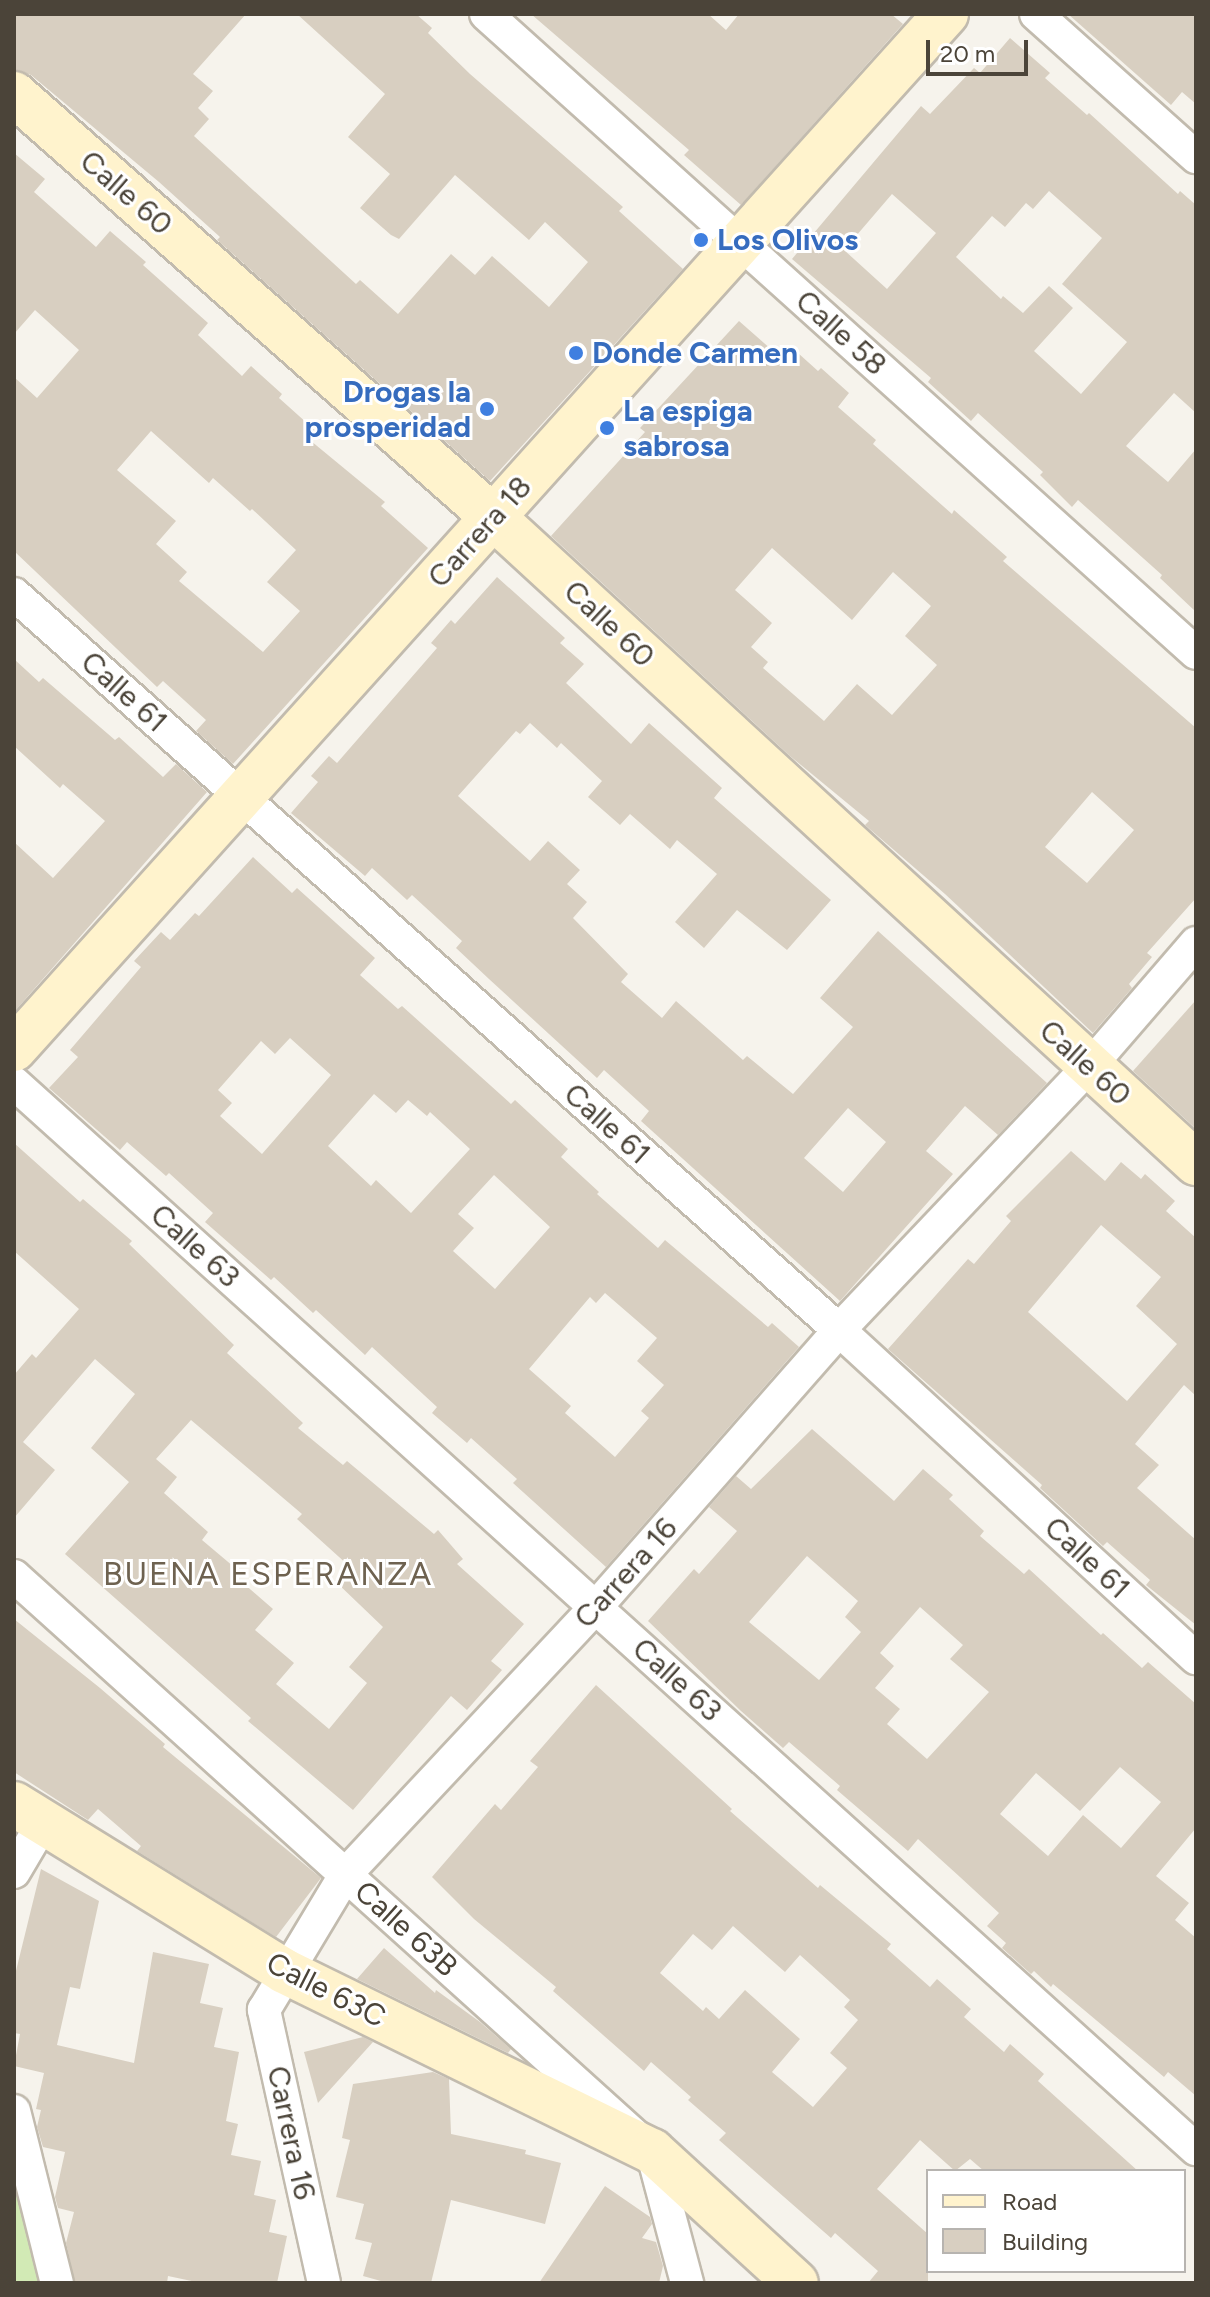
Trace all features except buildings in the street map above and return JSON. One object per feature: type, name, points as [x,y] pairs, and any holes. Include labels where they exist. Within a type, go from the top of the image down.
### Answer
[{"type":"street","name":"Calle 58","points":[[486,14],[1196,653]]},
{"type":"street","name":"Carrera 18","points":[[14,1049],[946,14]]},
{"type":"street","points":[[1036,14],[1196,157]]},
{"type":"street","name":"Calle 60","points":[[14,94],[493,517],[1196,1163]]},
{"type":"street","name":"Calle 61","points":[[14,594],[839,1330],[1196,1658]]},
{"type":"street","name":"Carrera 16","points":[[324,2283],[264,2010],[284,1971],[345,1875],[596,1607],[839,1330],[1089,1067],[1196,943]]},
{"type":"street","name":"Calle 63","points":[[14,1083],[1196,2149]]},
{"type":"street","name":"Calle 63B","points":[[14,1576],[796,2283]]},
{"type":"street","points":[[14,1872],[29,1812]]},
{"type":"street","name":"Calle 63C","points":[[29,1812],[284,1971],[652,2151]]},
{"type":"street","points":[[14,2111],[57,2283]]},
{"type":"street","points":[[652,2151],[687,2283]]},
{"type":"green space","points":[[14,2167],[45,2283],[14,2283]]},
{"type":"place","name":"Los Olivos","points":[[701,240]]},
{"type":"place","name":"Donde Carmen","points":[[576,353]]},
{"type":"place","name":"Drogas la prosperidad","points":[[487,409]]},
{"type":"place","name":"La espiga sabrosa","points":[[607,428]]},
{"type":"district","name":"BUENA ESPERANZA","points":[[268,1574]]}]
